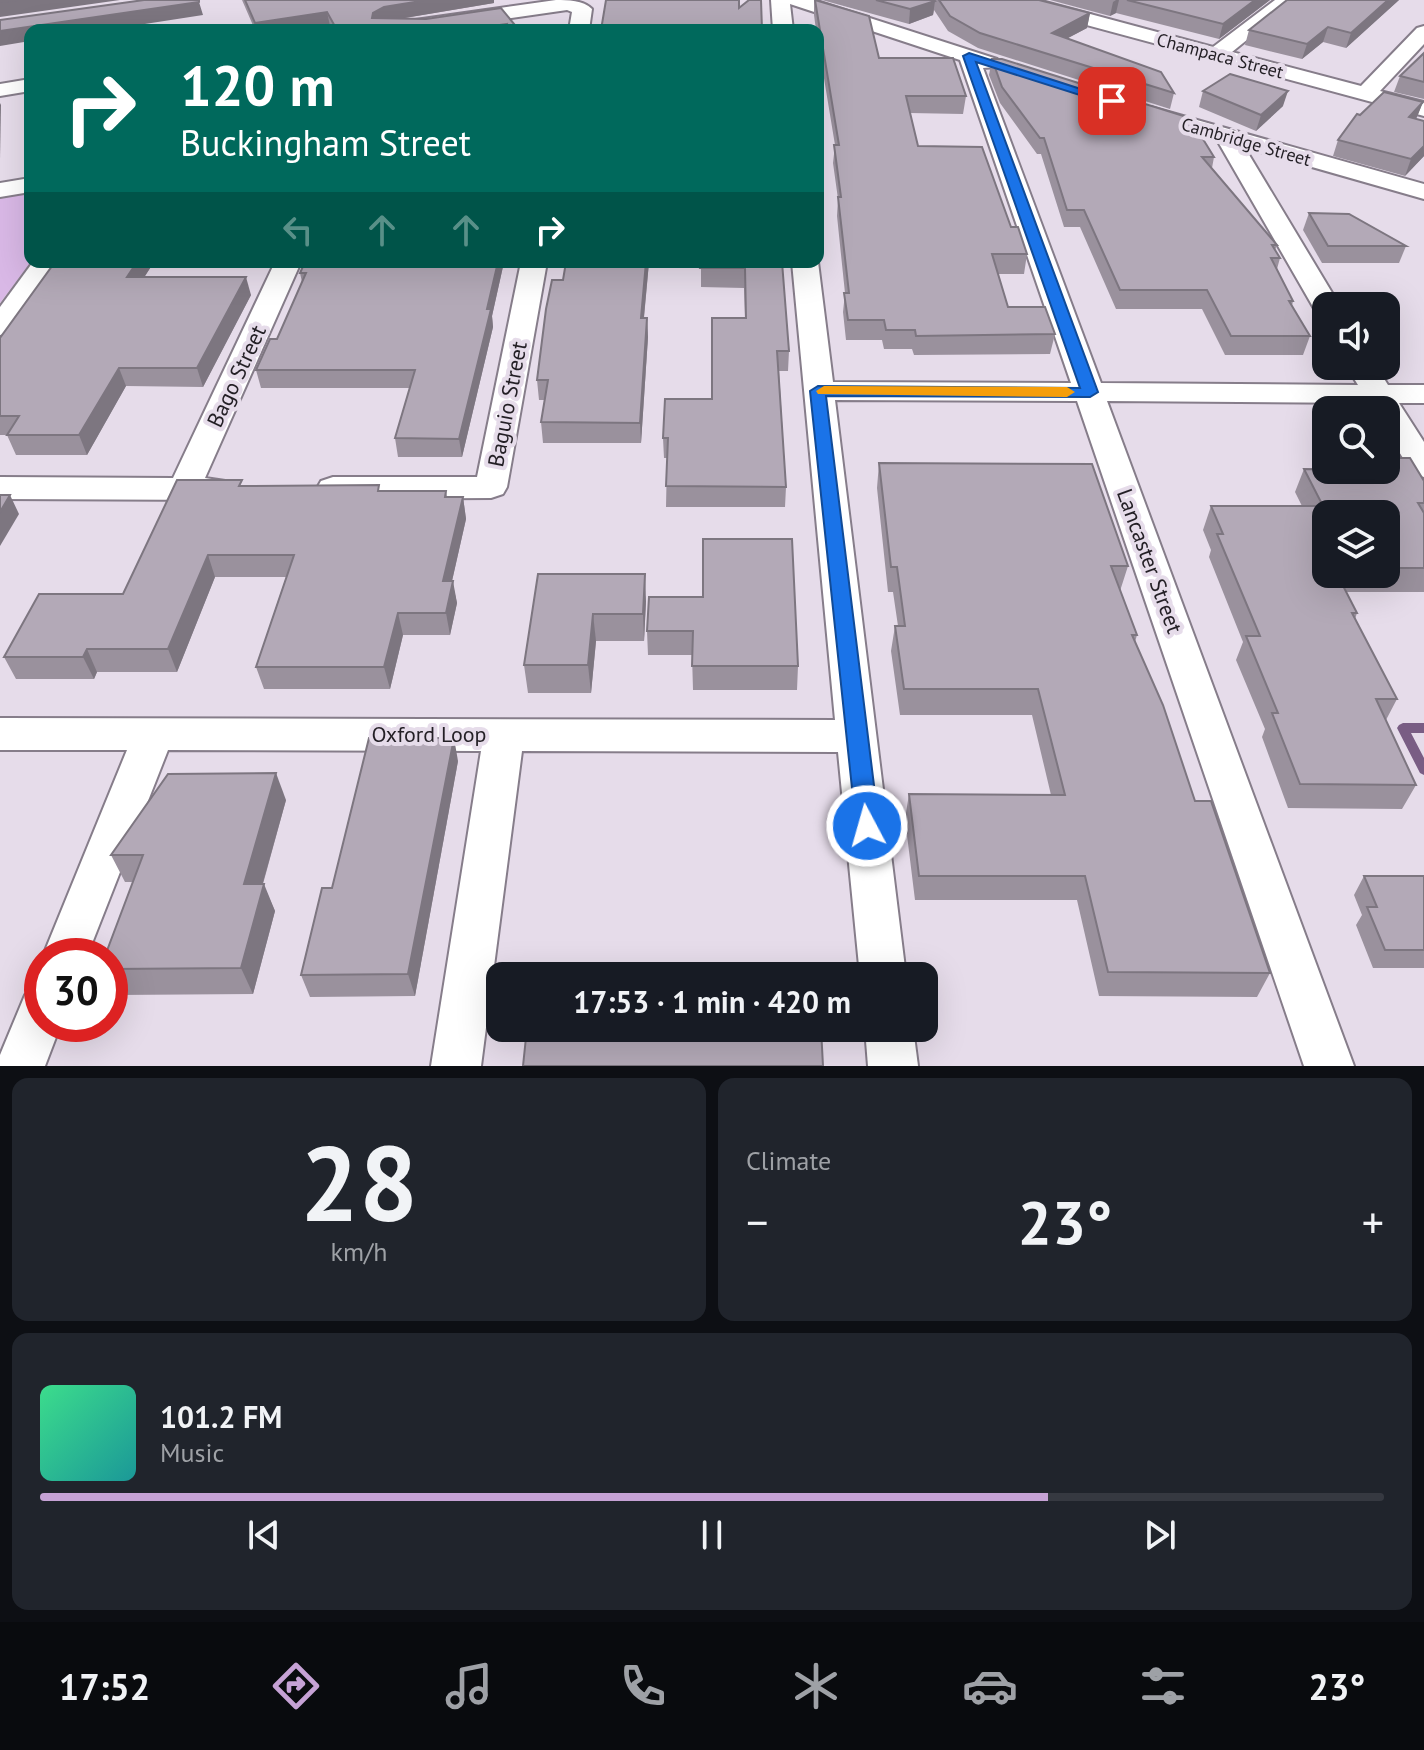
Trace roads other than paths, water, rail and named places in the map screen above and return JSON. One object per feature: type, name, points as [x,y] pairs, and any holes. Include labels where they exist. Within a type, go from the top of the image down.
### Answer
[{"type":"street","points":[[780,0],[782,24]]},
{"type":"street","points":[[795,0],[1014,71]]},
{"type":"street","name":"Champaca Street","points":[[1016,0],[1424,109]]},
{"type":"street","points":[[1215,55],[1287,0]]},
{"type":"street","points":[[426,24],[556,4],[577,6],[582,13],[580,24]]},
{"type":"street","points":[[1081,19],[1102,6]]},
{"type":"street","points":[[1365,94],[1419,43]]},
{"type":"street","name":"Lancaster Street","points":[[969,56],[1329,1066]]},
{"type":"street","points":[[0,90],[24,86]]},
{"type":"street","name":"Cambridge Street","points":[[1136,109],[1424,192]]},
{"type":"street","points":[[1227,137],[1318,292]]},
{"type":"street","points":[[0,190],[24,186]]},
{"type":"street","points":[[0,327],[42,268]]},
{"type":"street","name":"Bago Street","points":[[184,489],[285,268]]},
{"type":"street","name":"Baguio Street","points":[[307,488],[491,487],[533,268]]},
{"type":"street","points":[[806,268],[882,962]]},
{"type":"street","points":[[1370,380],[1424,467]]},
{"type":"street","points":[[818,391],[1424,394]]},
{"type":"street","points":[[0,488],[246,489]]},
{"type":"street","name":"Oxford Loop","points":[[0,734],[858,736]]},
{"type":"street","points":[[71,938],[154,734]]},
{"type":"street","points":[[456,1066],[504,734]]},
{"type":"street","points":[[20,1066],[30,1042]]},
{"type":"street","points":[[890,1042],[893,1066]]},
{"type":"waterway","points":[[1424,728],[1403,728],[1424,770]]}]
